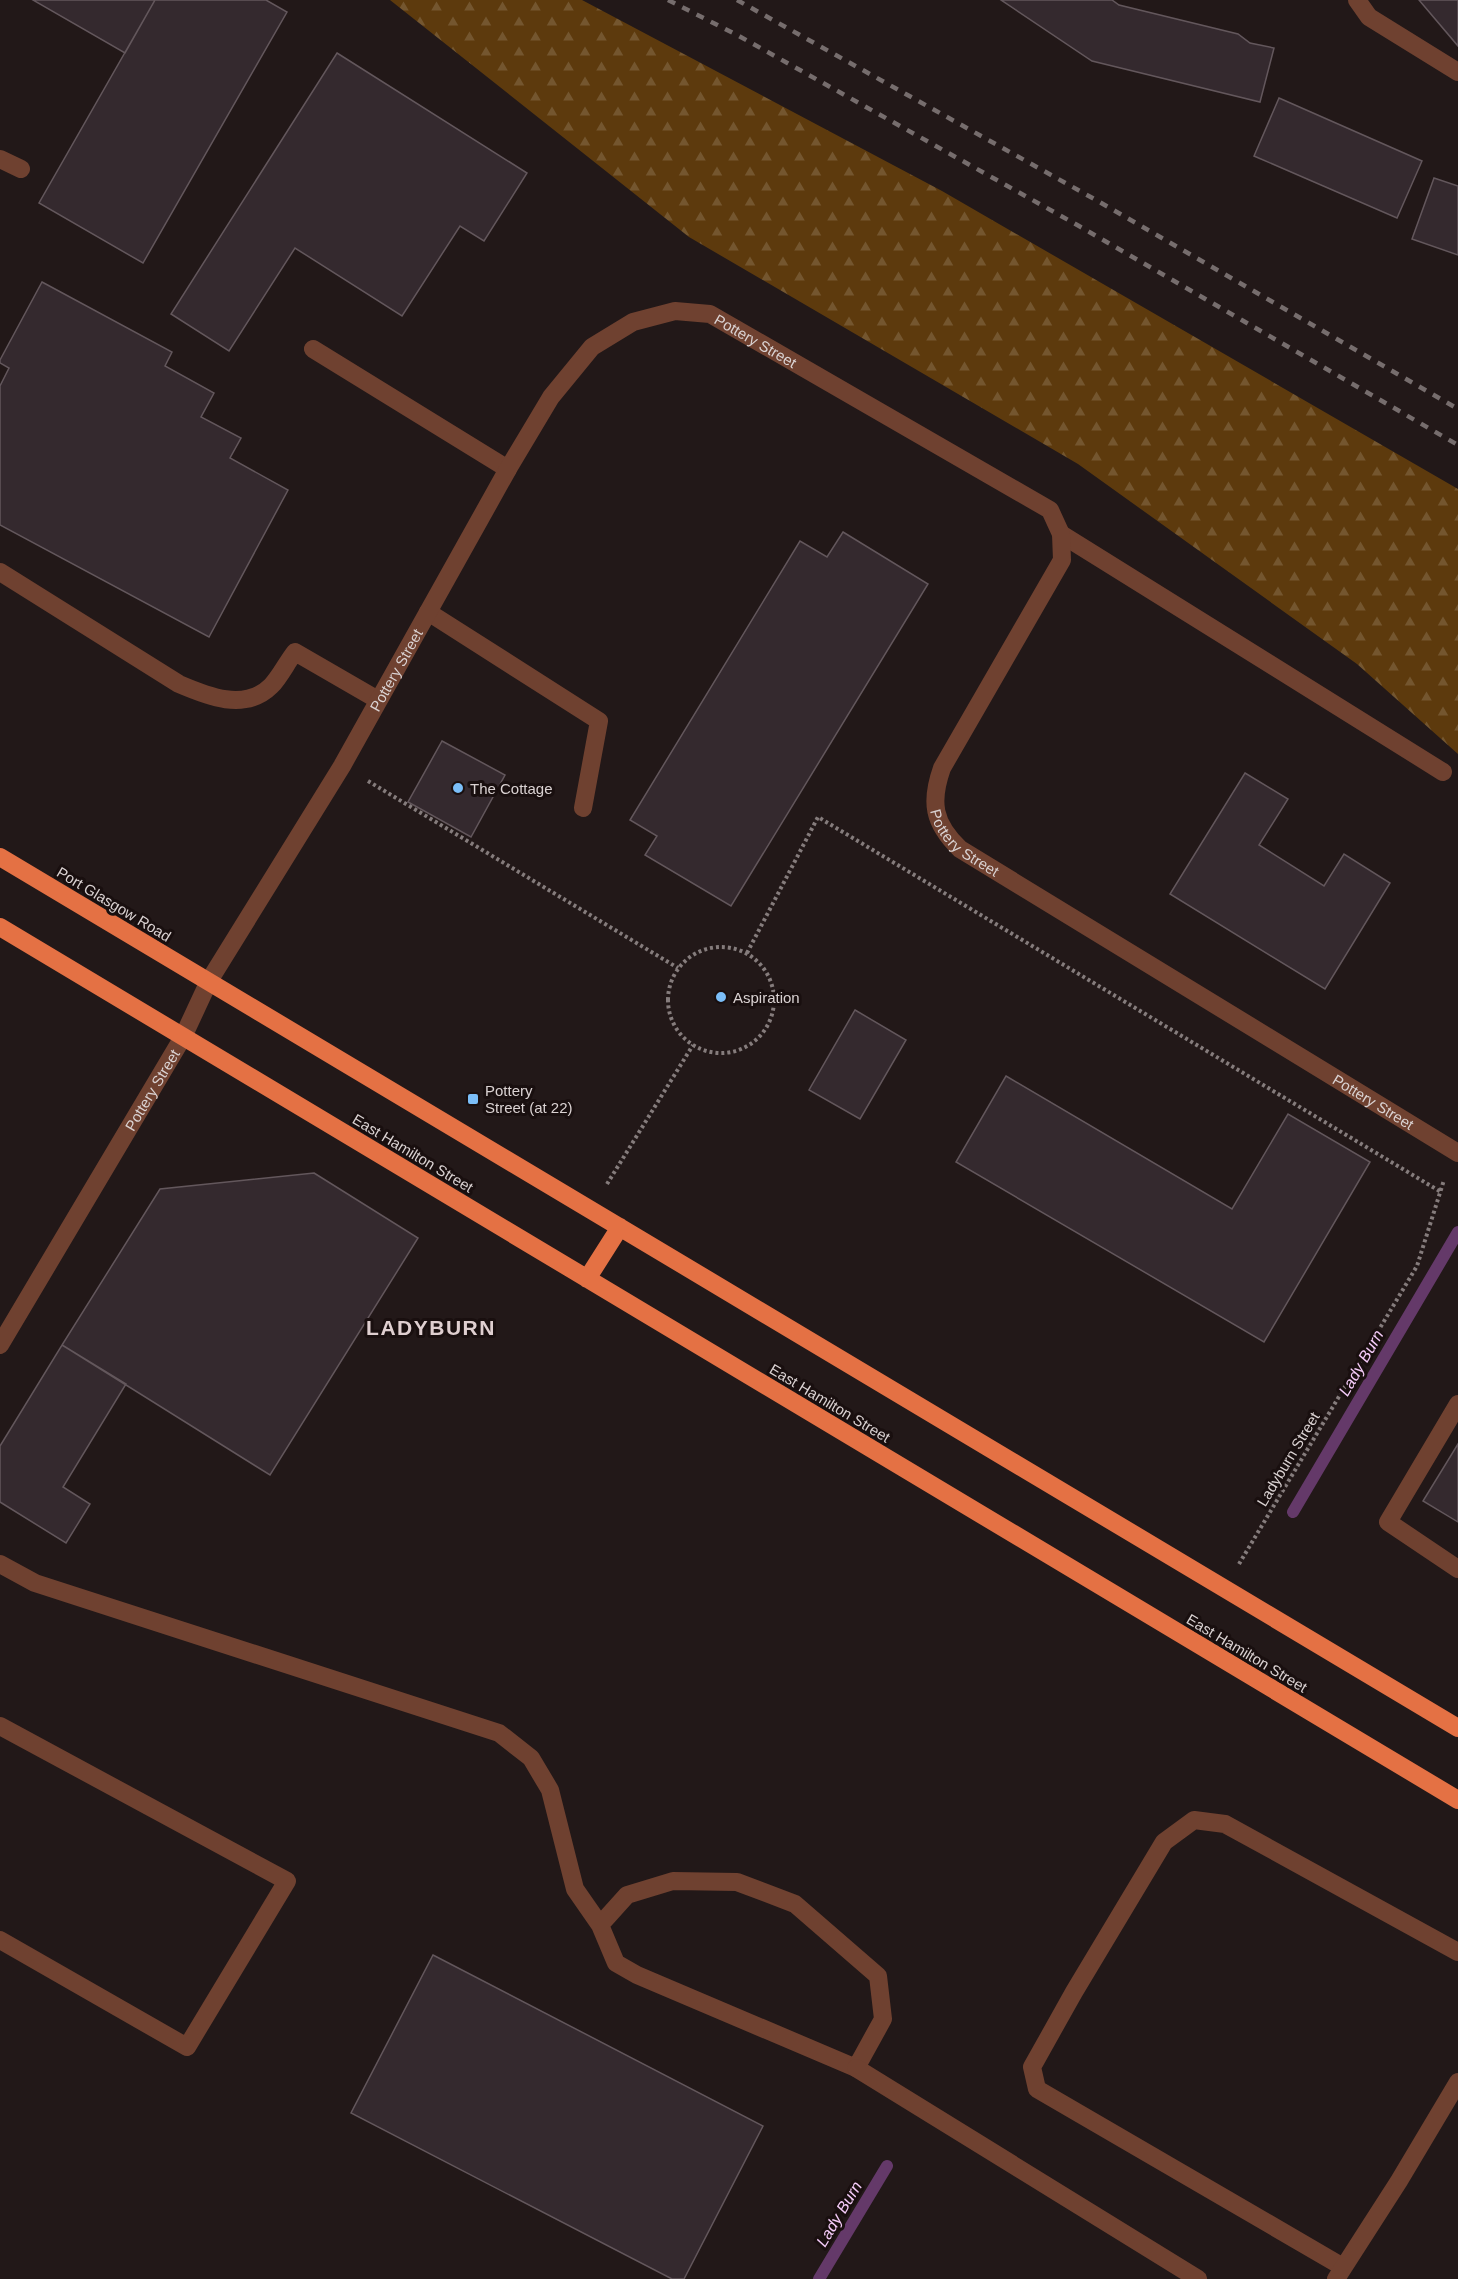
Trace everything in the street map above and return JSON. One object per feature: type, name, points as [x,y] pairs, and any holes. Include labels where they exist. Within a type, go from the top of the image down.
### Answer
[{"type":"highway","name":"Port Glasgow Road","points":[[0,857],[209,981]]},
{"type":"highway","points":[[0,927],[183,1037]]},
{"type":"highway","points":[[209,981],[1458,1728]]},
{"type":"highway","name":"East Hamilton Street","points":[[183,1037],[1458,1800]]},
{"type":"highway","points":[[587,1279],[620,1227]]},
{"type":"street","points":[[1357,0],[1369,17],[1458,72]]},
{"type":"street","points":[[0,159],[21,169]]},
{"type":"street","name":"Pottery Street","points":[[0,1345],[183,1037],[209,981],[342,766],[508,469],[551,397],[592,348],[633,322],[675,311],[710,314],[1050,510],[1061,534],[1062,560],[942,768],[936,787],[935,808],[944,834],[960,849],[1456,1152]]},
{"type":"street","points":[[313,349],[508,469]]},
{"type":"street","points":[[1061,534],[1443,772]]},
{"type":"street","points":[[0,572],[178,684],[199,693],[226,700],[246,700],[270,687],[295,652],[378,700]]},
{"type":"street","points":[[428,612],[599,721],[583,808]]},
{"type":"street","points":[[1458,1404],[1388,1522],[1458,1569]]},
{"type":"street","points":[[0,1564],[35,1583],[499,1733],[531,1758],[550,1790],[575,1889],[600,1925],[616,1963],[637,1975],[856,2068],[1198,2279]]},
{"type":"street","points":[[0,1726],[287,1881],[187,2047],[0,1940]]},
{"type":"street","points":[[1458,1952],[1225,1824],[1194,1820],[1164,1842],[1032,2067],[1036,2089],[1340,2273],[1399,2181],[1458,2082]]},
{"type":"street","points":[[600,1925],[627,1895],[673,1881],[737,1881],[795,1904],[878,1976],[882,2019],[856,2068]]},
{"type":"path","points":[[342,766],[678,968]]},
{"type":"path","points":[[747,953],[818,817],[1441,1192]]},
{"type":"path","points":[[710,948],[733,948],[747,953],[760,964],[770,978],[774,994],[773,1011],[767,1027],[756,1040],[741,1049],[725,1053],[707,1052],[693,1045],[680,1033],[671,1018],[668,1000],[670,983],[678,968],[690,957],[710,948]]},
{"type":"path","points":[[591,1209],[693,1045]]},
{"type":"path","name":"Ladyburn Street","points":[[1225,1588],[1417,1266],[1456,1152]]},
{"type":"green space","points":[[390,0],[582,0],[942,191],[1458,489],[1458,754],[1357,664],[1078,464],[689,237]]},
{"type":"building","points":[[33,0],[155,0],[125,53]]},
{"type":"building","points":[[155,0],[266,0],[287,12],[143,263],[39,203]]},
{"type":"building","points":[[1001,0],[1112,0],[1119,5],[1238,34],[1250,43],[1274,48],[1260,102],[1092,61]]},
{"type":"building","points":[[1419,0],[1458,0],[1458,46]]},
{"type":"building","points":[[337,53],[527,173],[484,241],[460,226],[402,316],[295,248],[229,351],[171,314]]},
{"type":"building","points":[[1279,98],[1422,161],[1397,218],[1254,156]]},
{"type":"building","points":[[1434,178],[1458,186],[1458,255],[1412,239]]},
{"type":"building","points":[[42,282],[172,352],[165,366],[214,393],[201,417],[241,438],[230,458],[288,490],[209,637],[0,525],[0,386],[9,368],[0,363],[0,360]]},
{"type":"building","points":[[843,532],[928,584],[731,906],[645,855],[657,836],[630,820],[800,541],[827,557]]},
{"type":"building","points":[[442,741],[505,775],[471,837],[408,802]]},
{"type":"building","points":[[1245,773],[1288,799],[1259,845],[1324,886],[1344,854],[1390,883],[1325,989],[1170,894]]},
{"type":"building","points":[[855,1010],[906,1040],[860,1119],[809,1090]]},
{"type":"building","points":[[1006,1076],[1232,1209],[1288,1114],[1370,1162],[1264,1342],[956,1162]]},
{"type":"building","points":[[314,1173],[418,1238],[270,1475],[62,1345],[160,1189]]},
{"type":"building","points":[[62,1345],[126,1384],[63,1487],[90,1504],[66,1543],[0,1502],[0,1446]]},
{"type":"building","points":[[1458,1444],[1458,1522],[1423,1501]]},
{"type":"building","points":[[433,1955],[763,2126],[684,2279],[672,2279],[351,2113]]},
{"type":"waterway","name":"Lady Burn","points":[[1293,1512],[1458,1232]]},
{"type":"waterway","name":"Lady Burn","points":[[819,2279],[887,2166]]},
{"type":"railway","points":[[668,0],[739,36],[1079,226],[1458,445]]},
{"type":"railway","points":[[737,0],[1096,200],[1458,409]]},
{"type":"place","name":"The Cottage","points":[[458,788]]},
{"type":"place","name":"Aspiration","points":[[721,997]]},
{"type":"place","name":"Pottery Street (at 22)","points":[[473,1099]]},
{"type":"district","name":"LADYBURN","points":[[431,1327]]}]
